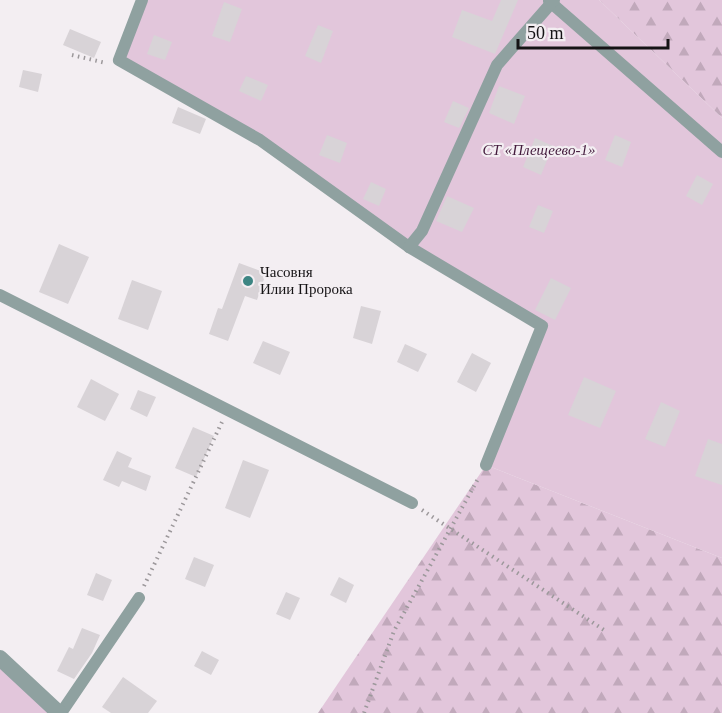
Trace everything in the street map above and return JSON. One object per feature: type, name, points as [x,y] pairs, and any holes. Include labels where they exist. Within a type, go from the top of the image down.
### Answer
[{"type":"street","points":[[0,658],[60,713]]},
{"type":"lane","points":[[142,0],[119,60],[260,140],[409,247],[542,326],[486,465]]},
{"type":"lane","points":[[409,247],[422,231],[497,65],[552,1],[722,152]]},
{"type":"lane","points":[[0,296],[412,503]]},
{"type":"lane","points":[[60,713],[139,598]]},
{"type":"path","points":[[72,56],[102,63],[119,60]]},
{"type":"path","points":[[139,598],[228,411]]},
{"type":"path","points":[[364,713],[394,632],[486,465]]},
{"type":"path","points":[[412,503],[607,632]]},
{"type":"green space","name":"СТ «Плещеево-1»","points":[[142,0],[599,0],[722,118],[722,558],[486,465],[542,326],[409,247],[260,140],[119,60]]},
{"type":"green space","points":[[599,0],[722,0],[722,118]]},
{"type":"green space","points":[[486,465],[722,558],[722,713],[318,713]]},
{"type":"green space","points":[[0,658],[59,713],[0,713]]},
{"type":"building","points":[[501,0],[518,0],[495,54],[452,37],[462,10],[492,21]]},
{"type":"building","points":[[224,2],[242,9],[230,42],[212,36]]},
{"type":"building","points":[[318,25],[333,31],[321,63],[305,56]]},
{"type":"building","points":[[70,29],[101,42],[94,58],[63,45]]},
{"type":"building","points":[[154,35],[172,42],[165,60],[147,54]]},
{"type":"building","points":[[23,70],[42,74],[38,92],[19,87]]},
{"type":"building","points":[[246,76],[268,85],[261,101],[239,91]]},
{"type":"building","points":[[499,86],[525,96],[514,124],[489,113]]},
{"type":"building","points":[[453,101],[469,108],[459,128],[444,122]]},
{"type":"building","points":[[178,107],[206,119],[200,134],[172,123]]},
{"type":"building","points":[[327,135],[347,143],[340,163],[319,155]]},
{"type":"building","points":[[615,135],[631,142],[622,167],[605,160]]},
{"type":"building","points":[[535,138],[553,146],[541,175],[523,167]]},
{"type":"building","points":[[697,175],[713,184],[702,205],[686,196]]},
{"type":"building","points":[[371,182],[386,189],[379,206],[363,199]]},
{"type":"building","points":[[447,196],[474,208],[462,232],[436,221]]},
{"type":"building","points":[[538,205],[553,211],[544,233],[529,227]]},
{"type":"building","points":[[59,244],[89,257],[68,304],[39,292]]},
{"type":"building","points":[[239,263],[266,273],[257,300],[245,296],[228,341],[209,334],[218,308],[222,309]]},
{"type":"building","points":[[551,278],[571,288],[555,320],[535,310]]},
{"type":"building","points":[[132,280],[162,291],[148,330],[118,319]]},
{"type":"building","points":[[361,306],[381,311],[372,344],[353,338]]},
{"type":"building","points":[[263,341],[290,352],[280,375],[253,363]]},
{"type":"building","points":[[405,344],[427,354],[418,372],[397,362]]},
{"type":"building","points":[[472,353],[491,363],[476,392],[457,382]]},
{"type":"building","points":[[584,377],[616,391],[600,428],[568,415]]},
{"type":"building","points":[[91,379],[119,394],[105,421],[77,407]]},
{"type":"building","points":[[138,390],[156,397],[147,417],[130,409]]},
{"type":"building","points":[[661,402],[680,411],[665,447],[645,439]]},
{"type":"building","points":[[193,427],[214,436],[196,477],[175,468]]},
{"type":"building","points":[[708,439],[722,444],[722,485],[695,476]]},
{"type":"building","points":[[117,451],[132,458],[128,467],[151,476],[146,491],[122,481],[119,487],[103,480]]},
{"type":"building","points":[[243,460],[269,470],[250,518],[225,508]]},
{"type":"building","points":[[194,557],[214,565],[205,587],[185,579]]},
{"type":"building","points":[[96,573],[112,580],[103,601],[87,595]]},
{"type":"building","points":[[339,577],[354,585],[346,603],[330,595]]},
{"type":"building","points":[[286,592],[300,598],[290,620],[276,614]]},
{"type":"building","points":[[82,628],[100,635],[92,653],[74,679],[57,671],[69,647],[73,649]]},
{"type":"building","points":[[202,651],[219,660],[211,675],[194,666]]},
{"type":"building","points":[[123,677],[157,701],[148,713],[111,713],[102,707]]},
{"type":"place","name":"Часовня Илии Пророка","points":[[248,281]]}]
